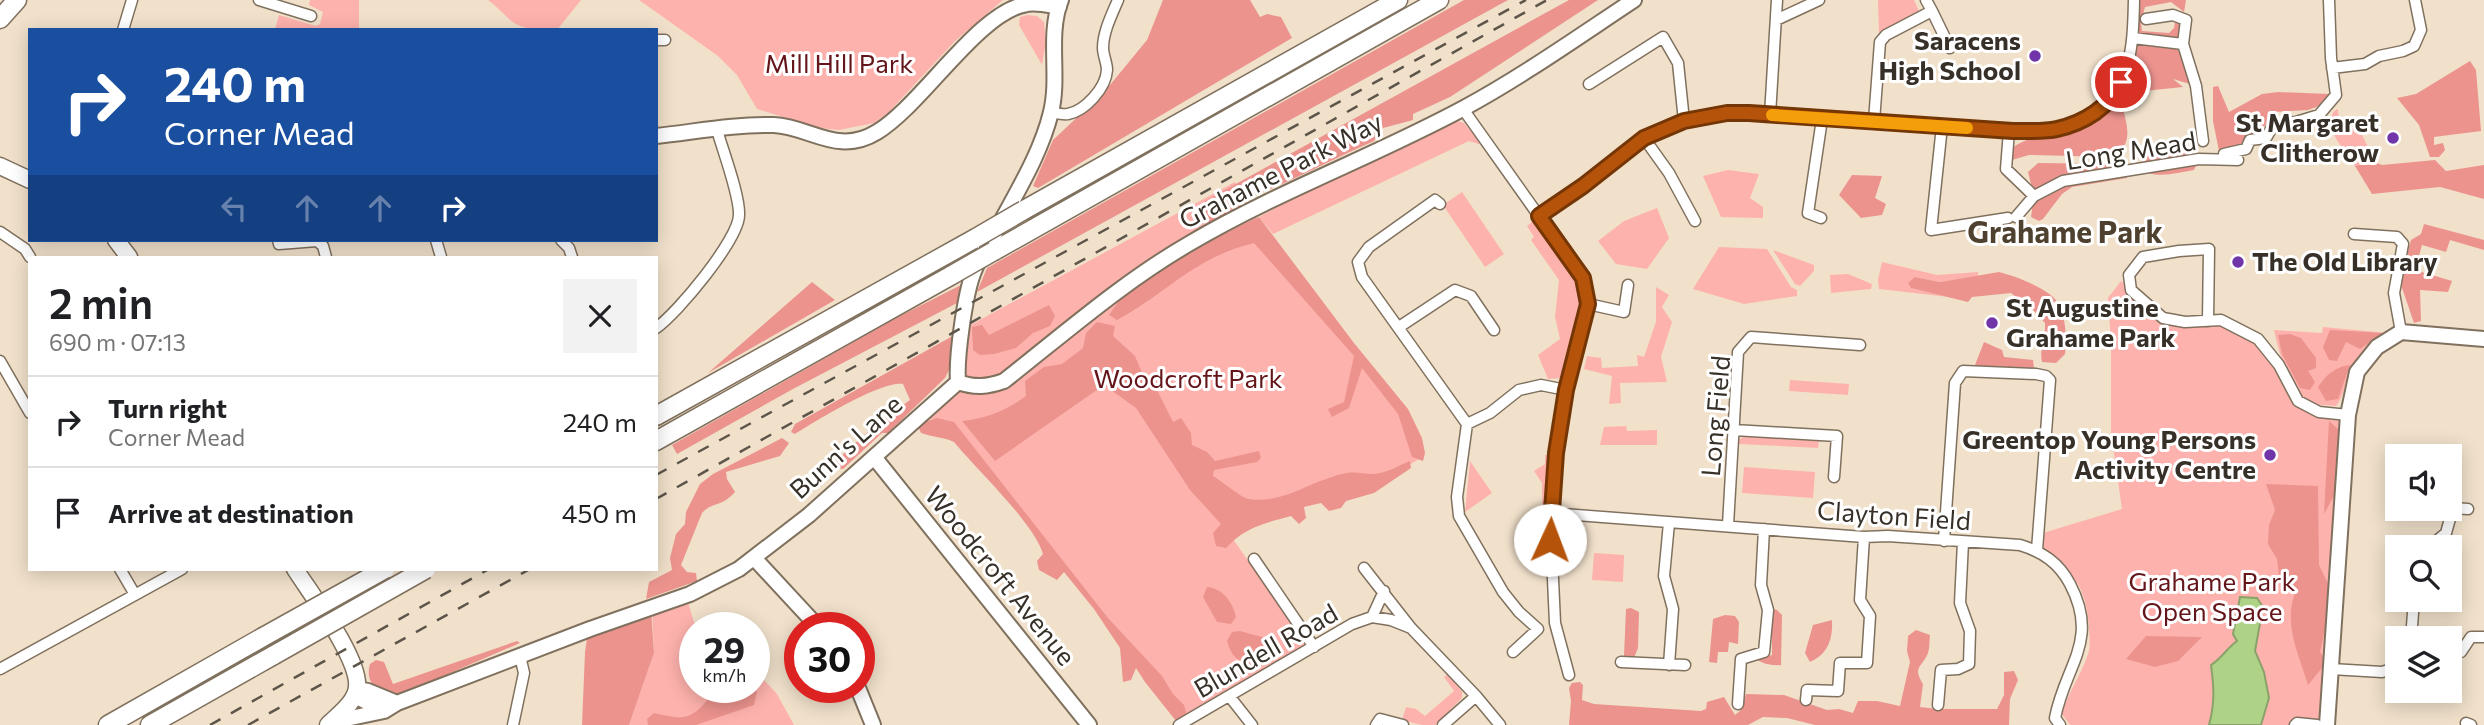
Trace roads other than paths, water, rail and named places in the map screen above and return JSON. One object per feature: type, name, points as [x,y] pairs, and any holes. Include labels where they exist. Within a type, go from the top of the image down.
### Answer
[{"type":"highway","points":[[0,19],[17,0]]},
{"type":"highway","points":[[658,415],[1398,0]]},
{"type":"highway","points":[[658,440],[1439,0]]},
{"type":"highway","points":[[108,725],[380,571]]},
{"type":"highway","points":[[150,725],[422,571]]},
{"type":"main road","points":[[0,166],[28,179]]},
{"type":"main road","points":[[118,242],[128,256]]},
{"type":"main road","points":[[302,575],[356,671],[357,688],[345,694],[325,724]]},
{"type":"street","points":[[124,28],[132,0]]},
{"type":"street","points":[[259,0],[311,16]]},
{"type":"street","points":[[1051,112],[1067,114],[1081,108],[1091,100],[1104,82],[1107,70],[1104,40],[1118,0]]},
{"type":"street","name":"Grahame Park Way","points":[[958,382],[970,386],[989,386],[1004,381],[1139,276],[1192,242],[1309,182],[1463,109],[1634,0]]},
{"type":"street","points":[[1770,115],[1777,0]]},
{"type":"street","points":[[1776,20],[1819,0]]},
{"type":"street","points":[[1926,0],[1950,48]]},
{"type":"street","points":[[1539,216],[1583,186],[1644,138],[1684,121],[1727,113],[2009,131],[2057,130],[2091,116],[2115,97],[2127,68],[2133,38],[2134,0]]},
{"type":"street","points":[[2224,160],[2224,153],[2246,149],[2250,140],[2266,138],[2274,124],[2296,122],[2319,115],[2336,95],[2329,0]]},
{"type":"street","points":[[2332,68],[2365,64],[2379,56],[2414,46],[2421,30],[2415,0]]},
{"type":"street","points":[[658,136],[775,125],[829,140],[862,139],[878,132],[900,114],[996,19],[1025,4],[1060,3],[1055,43],[1055,90],[1051,112],[1027,170],[974,271],[968,292],[957,368],[958,382]]},
{"type":"street","points":[[1874,121],[1880,42],[1886,35],[1932,11]]},
{"type":"street","points":[[2146,19],[2173,15],[2186,20],[2183,44],[2196,86],[2203,141]]},
{"type":"street","points":[[1589,84],[1663,37],[1678,63],[1684,121]]},
{"type":"street","points":[[2133,38],[2183,44]]},
{"type":"street","points":[[1463,109],[1583,278],[1588,304],[1566,390],[1550,513],[1555,623],[1569,674]]},
{"type":"street","points":[[1821,218],[1808,213],[1822,119]]},
{"type":"street","name":"Long Mead","points":[[1942,126],[1931,230],[2012,217],[2034,197],[2063,181],[2199,159],[2238,160]]},
{"type":"street","points":[[658,326],[677,310],[736,230],[740,212],[717,130]]},
{"type":"street","points":[[2009,131],[2006,169],[2034,197]]},
{"type":"street","points":[[1644,138],[1669,173],[1695,221]]},
{"type":"street","points":[[1440,204],[1435,200],[1369,247],[1358,262],[1362,277],[1467,424],[1457,497],[1459,516],[1503,592],[1519,612],[1538,629],[1513,652]]},
{"type":"street","points":[[0,232],[29,256]]},
{"type":"street","points":[[2354,234],[2397,237],[2403,244],[2393,293],[2401,332]]},
{"type":"street","points":[[278,242],[304,242]]},
{"type":"street","points":[[2208,321],[2209,249],[2143,257],[2129,275],[2131,290],[2162,318],[2185,322],[2208,321],[2221,320],[2258,339],[2279,365],[2298,401],[2319,412],[2348,415]]},
{"type":"street","points":[[1588,304],[1624,312],[1628,285]]},
{"type":"street","points":[[1399,327],[1455,290],[1471,296],[1494,330]]},
{"type":"street","points":[[2327,725],[2348,415],[2357,372],[2377,348],[2401,332],[2484,339]]},
{"type":"street","name":"Long Field","points":[[1728,526],[1738,352],[1751,337],[1860,345]]},
{"type":"street","points":[[0,361],[28,410]]},
{"type":"street","points":[[1944,541],[1955,383],[1963,371],[2041,375],[2050,380],[2037,550],[2062,569],[2078,600],[2082,618],[2081,642],[2073,669],[2058,702],[2055,718],[2060,725]]},
{"type":"street","name":"Bunn's Lane","points":[[325,724],[390,707],[713,584],[754,559],[958,382]]},
{"type":"street","points":[[1467,424],[1490,413],[1519,390],[1541,385],[1566,390]]},
{"type":"street","points":[[1734,430],[1837,436],[1834,477]]},
{"type":"street","name":"Woodcroft Avenue","points":[[874,457],[1089,725]]},
{"type":"street","points":[[2444,535],[2453,508],[2468,509]]},
{"type":"street","name":"Clayton Field","points":[[1550,513],[1864,537],[1888,536],[2020,545],[2037,550]]},
{"type":"street","points":[[1669,523],[1664,576],[1673,609],[1669,665]]},
{"type":"street","points":[[1738,704],[1741,659],[1764,652],[1768,610],[1761,585],[1764,528]]},
{"type":"street","points":[[1806,700],[1807,690],[1838,691],[1840,663],[1867,663],[1870,616],[1860,600],[1864,537]]},
{"type":"street","points":[[1938,705],[1941,670],[1958,669],[1969,664],[1970,631],[1959,603],[1963,542]]},
{"type":"street","points":[[754,559],[804,612]]},
{"type":"street","points":[[1254,559],[1314,647]]},
{"type":"street","points":[[1364,568],[1410,628]]},
{"type":"street","points":[[121,571],[134,593]]},
{"type":"street","points":[[0,669],[134,593],[179,571]]},
{"type":"street","points":[[1372,617],[1384,591]]},
{"type":"street","name":"Blundell Road","points":[[1179,725],[1352,624],[1372,617],[1391,620],[1410,628],[1476,696],[1500,725]]},
{"type":"street","points":[[2462,652],[2471,637],[2484,637]]},
{"type":"street","points":[[513,725],[524,673],[520,656]]},
{"type":"street","points":[[1622,662],[1685,666]]},
{"type":"street","points":[[2331,669],[2385,671]]},
{"type":"street","points":[[357,688],[361,699],[390,707]]},
{"type":"street","points":[[1443,725],[1476,696]]},
{"type":"street","points":[[1230,697],[1252,725]]},
{"type":"street","points":[[864,703],[873,725]]},
{"type":"street","points":[[1376,725],[1380,719],[1404,725]]},
{"type":"street","points":[[2295,725],[2317,725]]},
{"type":"railway","points":[[658,474],[1526,0]]},
{"type":"railway","points":[[658,498],[1547,0]]},
{"type":"railway","points":[[210,725],[485,571]]},
{"type":"railway","points":[[248,725],[526,571]]},
{"type":"place","name":"Saracens High School","points":[[2035,56]]},
{"type":"place","name":"St Margaret Clitherow","points":[[2393,138]]},
{"type":"place","name":"The Old Library","points":[[2238,262]]},
{"type":"place","name":"St Augustine Grahame Park","points":[[1992,323]]},
{"type":"place","name":"Greentop Young Persons Activity Centre","points":[[2270,455]]},
{"type":"district","name":"Grahame Park","points":[[2065,233]]},
{"type":"park label","name":"Mill Hill Park","points":[[839,64]]},
{"type":"park label","name":"Woodcroft Park","points":[[1188,379]]},
{"type":"park label","name":"Grahame Park Open Space","points":[[2212,597]]}]
